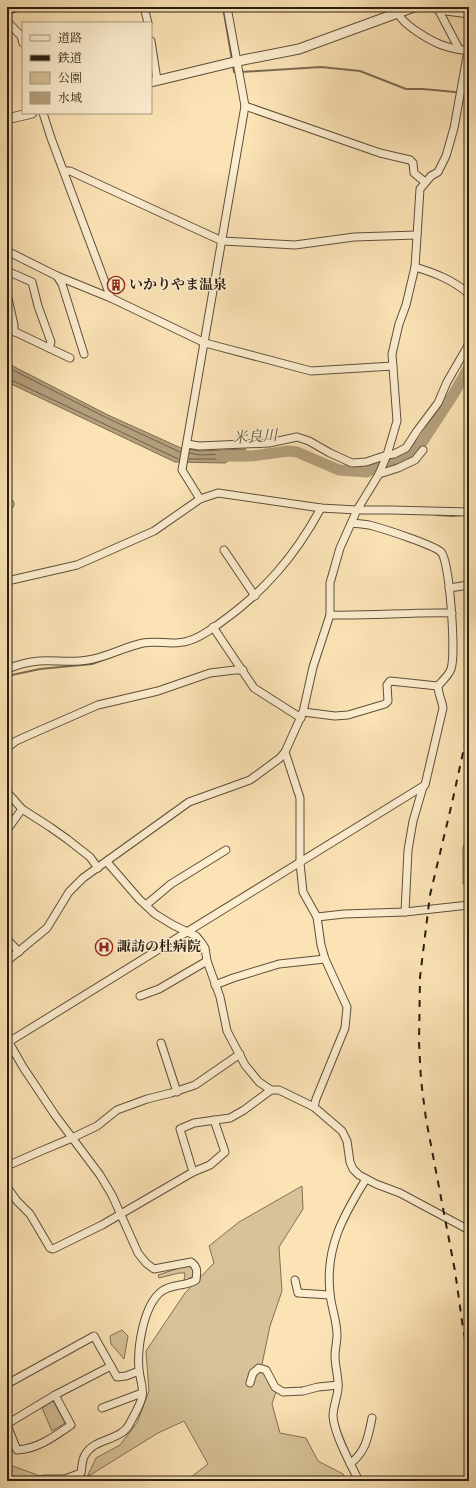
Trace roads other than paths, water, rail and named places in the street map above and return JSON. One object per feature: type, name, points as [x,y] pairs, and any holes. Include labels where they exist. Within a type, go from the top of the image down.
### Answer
[{"type":"street","points":[[7,11],[17,7]]},
{"type":"street","points":[[144,7],[148,22]]},
{"type":"street","points":[[200,499],[182,470],[245,106],[227,7]]},
{"type":"street","points":[[152,55],[154,81],[299,49],[397,10],[414,7]]},
{"type":"street","points":[[437,8],[458,49]]},
{"type":"street","points":[[437,8],[469,14]]},
{"type":"street","points":[[7,961],[47,928],[69,892],[83,878],[189,802],[250,780],[280,758],[285,752],[302,715],[313,667],[330,615],[330,583],[340,548],[357,510],[379,474],[387,455],[397,421],[392,354],[415,267],[420,189],[431,176],[438,172],[446,156],[454,128],[468,51],[448,48],[434,43],[407,25],[397,10]]},
{"type":"street","points":[[7,21],[21,36],[22,40]]},
{"type":"street","points":[[245,106],[380,153],[410,160],[413,163],[414,173],[425,182]]},
{"type":"street","points":[[7,119],[28,114]]},
{"type":"street","points":[[43,114],[111,298]]},
{"type":"street","points":[[64,172],[70,171],[222,241],[294,245],[354,237],[417,235]]},
{"type":"street","points":[[7,250],[57,276],[111,298],[205,343],[311,371],[393,366]]},
{"type":"street","points":[[415,267],[438,274],[469,294]]},
{"type":"street","points":[[7,271],[32,282],[38,306],[51,342],[49,348]]},
{"type":"street","points":[[57,276],[62,284],[84,354]]},
{"type":"street","points":[[7,294],[14,325],[14,332]]},
{"type":"street","points":[[7,328],[70,358]]},
{"type":"street","points":[[187,444],[199,446],[269,443],[297,437],[309,441],[352,463],[366,462],[394,454],[406,448],[438,403],[447,382],[469,344]]},
{"type":"street","points":[[379,474],[398,468],[415,460],[422,450]]},
{"type":"street","points":[[7,581],[77,565],[154,531],[200,499],[218,493],[321,508],[469,512]]},
{"type":"street","points":[[7,669],[29,662],[86,660],[144,643],[174,644],[188,641],[200,636],[255,596],[285,564],[309,530],[321,508]]},
{"type":"street","points":[[352,523],[372,526],[437,548],[443,554],[449,588],[452,613],[451,670],[438,686],[438,692],[442,702],[442,713],[425,786],[423,787],[413,821],[408,850],[405,912]]},
{"type":"street","points":[[224,550],[255,596]]},
{"type":"street","points":[[449,588],[469,585]]},
{"type":"street","points":[[330,615],[354,616],[417,612],[452,613]]},
{"type":"street","points":[[213,627],[254,688],[302,715],[348,715],[385,704],[388,701],[387,685],[390,681],[438,686]]},
{"type":"street","points":[[7,748],[16,741],[98,705],[158,691],[177,683],[210,673],[243,670]]},
{"type":"street","points":[[285,752],[300,798],[300,863],[302,892],[317,917],[321,945],[325,959],[347,1007],[345,1028],[314,1107]]},
{"type":"street","points":[[39,1481],[44,1479],[65,1479],[81,1473],[84,1456],[93,1445],[118,1434],[128,1427],[142,1399],[143,1386],[140,1371],[140,1342],[148,1310],[154,1299],[161,1292],[172,1286],[189,1285],[196,1280],[197,1271],[195,1265],[191,1262],[154,1269],[146,1263],[138,1252],[122,1214],[100,1175],[72,1138],[23,1067],[8,1041],[423,787]]},
{"type":"street","points":[[7,792],[22,809],[50,827],[90,857],[98,868]]},
{"type":"street","points":[[7,830],[22,809]]},
{"type":"street","points":[[146,905],[171,884],[226,850]]},
{"type":"street","points":[[107,862],[146,905],[159,917],[196,936],[201,942],[205,948],[207,960],[220,997],[227,1031],[251,1074],[259,1082],[271,1090],[284,1092],[314,1107],[342,1131],[346,1136],[350,1162],[354,1170],[366,1179],[400,1193],[469,1230]]},
{"type":"street","points":[[317,917],[344,914],[405,912],[469,905]]},
{"type":"street","points":[[7,938],[19,952]]},
{"type":"street","points":[[215,986],[234,978],[279,964],[325,959]]},
{"type":"street","points":[[140,996],[159,989],[207,960]]},
{"type":"street","points":[[161,1043],[177,1092]]},
{"type":"street","points":[[7,1166],[97,1126],[117,1110],[159,1095],[177,1092],[195,1085],[240,1054]]},
{"type":"street","points":[[193,1172],[180,1129],[194,1123],[230,1118],[244,1110],[271,1090]]},
{"type":"street","points":[[8,1191],[30,1214],[50,1248],[53,1249],[122,1214],[193,1172],[210,1165],[225,1152],[214,1120]]},
{"type":"street","points":[[359,1481],[340,1441],[333,1416],[338,1385],[334,1355],[337,1324],[330,1295],[329,1263],[337,1231],[349,1207],[366,1179]]},
{"type":"street","points":[[295,1280],[298,1293],[330,1295]]},
{"type":"street","points":[[7,1384],[94,1336],[117,1377],[126,1376],[140,1371]]},
{"type":"street","points":[[55,1395],[71,1425],[50,1440],[29,1449],[17,1450],[7,1424],[55,1395],[111,1366]]},
{"type":"street","points":[[250,1383],[253,1373],[259,1368],[266,1370],[275,1386],[283,1392],[303,1391],[318,1387],[338,1385]]},
{"type":"street","points":[[102,1408],[142,1393]]},
{"type":"street","points":[[350,1464],[363,1450],[372,1418]]},
{"type":"water","points":[[7,363],[108,415],[181,448],[200,451],[246,449],[225,463],[175,462],[7,382]]},
{"type":"waterway","points":[[223,7],[232,60]]},
{"type":"waterway","points":[[233,65],[234,72],[236,72]]},
{"type":"waterway","points":[[241,72],[321,67],[360,71],[406,89],[455,92],[458,94]]},
{"type":"waterway","points":[[461,97],[469,101]]},
{"type":"waterway","name":"米良川","points":[[221,456],[252,456],[288,451],[297,452],[339,470],[367,472],[381,464],[394,462],[410,455],[423,441],[469,367]]},
{"type":"waterway","points":[[436,515],[462,515]]},
{"type":"waterway","points":[[132,649],[145,646]]},
{"type":"waterway","points":[[7,676],[40,669],[92,664],[111,657]]},
{"type":"railway","points":[[469,725],[430,895],[420,977],[419,1042],[421,1080],[426,1119],[455,1271],[469,1359]]},
{"type":"place","name":"いかりやま温泉","points":[[116,285]]},
{"type":"place","name":"諏訪の杜病院","points":[[104,947]]}]
